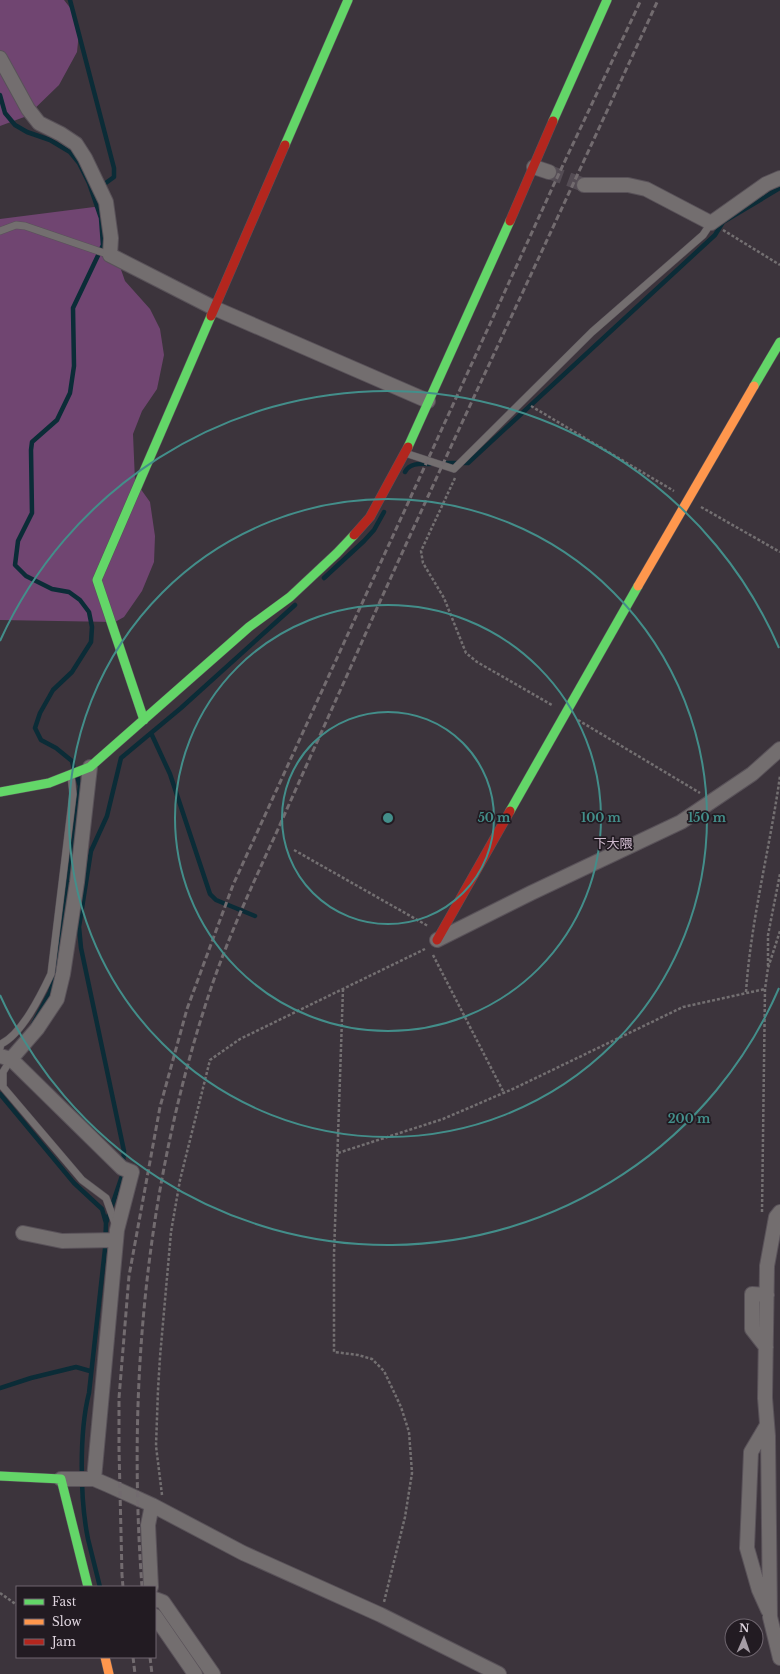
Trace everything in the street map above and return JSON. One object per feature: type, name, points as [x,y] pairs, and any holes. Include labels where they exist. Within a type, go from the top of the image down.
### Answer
[{"type":"street","points":[[144,720],[97,580],[348,0]]},
{"type":"street","points":[[0,792],[49,783],[90,767],[249,627],[290,597],[337,553],[370,517],[405,453],[534,167],[593,29],[607,0]]},
{"type":"street","points":[[0,58],[28,109],[39,123],[62,134],[76,144],[84,158],[106,202],[112,238],[110,255],[214,308],[428,401]]},
{"type":"street","points":[[534,167],[549,172]]},
{"type":"street","points":[[584,185],[628,185],[646,189],[711,223],[766,184],[780,178]]},
{"type":"street","points":[[435,940],[565,712],[780,342]]},
{"type":"street","points":[[435,940],[681,822],[752,774],[780,749]]},
{"type":"street","points":[[88,1586],[79,1479],[117,1235],[132,1172],[122,1168],[6,1058],[37,1029],[57,999],[63,974],[65,917],[90,767]]},
{"type":"street","points":[[770,1614],[767,1426],[765,1398],[767,1266],[776,1216],[780,1212]]},
{"type":"street","points":[[23,1234],[62,1241],[117,1235]]},
{"type":"street","points":[[767,1426],[751,1452],[747,1548],[759,1590],[770,1614],[780,1658]]},
{"type":"street","points":[[0,1476],[79,1479],[152,1505],[243,1553],[381,1615],[500,1674]]},
{"type":"street","points":[[151,1586],[148,1525],[152,1505]]},
{"type":"street","points":[[156,1600],[163,1602],[213,1674]]},
{"type":"street","points":[[156,1617],[195,1674]]},
{"type":"street","points":[[105,1658],[109,1674]]},
{"type":"lane","points":[[405,453],[454,469],[592,332],[703,235],[711,223]]},
{"type":"lane","points":[[0,231],[16,224],[110,255]]},
{"type":"lane","points":[[0,1048],[1,1044],[9,1040],[38,1001],[50,974],[65,917],[73,794],[72,774]]},
{"type":"lane","points":[[6,1058],[3,1072],[3,1087],[82,1180],[106,1198],[117,1235]]},
{"type":"path","points":[[711,223],[780,265]]},
{"type":"path","points":[[523,402],[780,552]]},
{"type":"path","points":[[454,469],[455,480],[421,551],[423,563],[444,598],[466,653],[477,662],[565,712],[714,801]]},
{"type":"path","points":[[746,992],[750,948],[780,776]]},
{"type":"path","points":[[294,850],[435,940],[504,1093]]},
{"type":"path","points":[[762,1218],[765,989],[768,968],[768,935],[780,874]]},
{"type":"path","points":[[768,968],[780,931]]},
{"type":"path","points":[[166,1513],[160,1487],[156,1446],[160,1357],[171,1232],[180,1180],[210,1060],[240,1039],[343,989],[435,940]]},
{"type":"path","points":[[343,989],[334,1254],[334,1352],[358,1355],[372,1359],[384,1370],[401,1407],[409,1432],[412,1473],[405,1517],[381,1615]]},
{"type":"path","points":[[338,1153],[443,1119],[504,1093],[683,1007],[765,989]]},
{"type":"path","points":[[0,1593],[16,1604]]},
{"type":"shaded area","points":[[0,0],[64,0],[75,14],[79,32],[77,52],[59,85],[27,116],[0,126]]},
{"type":"shaded area","points":[[94,207],[109,209],[116,221],[118,261],[125,281],[150,309],[160,329],[164,355],[157,389],[142,411],[133,434],[135,481],[150,502],[155,536],[154,562],[142,591],[124,617],[115,622],[0,620],[0,219]]},
{"type":"waterway","points":[[70,0],[114,168],[114,177],[103,185],[100,185]]},
{"type":"waterway","points":[[0,95],[5,113],[15,125],[27,132],[50,140],[70,152],[79,163],[89,183],[101,218],[103,245],[73,308],[74,366],[70,393],[57,420],[32,442],[32,513],[18,541],[15,565],[26,576],[52,589],[69,592],[80,600],[89,612],[92,627],[91,642],[72,672],[53,690],[40,713],[35,728],[41,740],[56,748],[72,761],[74,769]]},
{"type":"waterway","points":[[442,463],[468,463],[715,235],[723,222],[780,188]]},
{"type":"waterway","points":[[405,472],[413,465],[431,464]]},
{"type":"waterway","points":[[324,578],[364,541],[374,530],[384,512]]},
{"type":"waterway","points":[[106,1223],[122,1176],[124,1151],[81,948],[79,927],[91,851],[107,816],[121,758],[181,708],[295,605]]},
{"type":"waterway","points":[[151,733],[170,774],[210,894],[216,900],[255,916]]},
{"type":"waterway","points":[[33,1024],[50,992],[57,970],[80,786],[77,776]]},
{"type":"waterway","points":[[0,1094],[74,1183],[102,1209],[106,1223],[105,1249],[82,1446],[82,1486],[85,1523],[100,1586]]},
{"type":"waterway","points":[[0,1388],[31,1378],[76,1367],[90,1371]]},
{"type":"tunnel","points":[[549,172],[584,185]]},
{"type":"railway","points":[[123,1586],[119,1398],[129,1276],[160,1107],[187,1009],[233,885],[555,182],[641,0]]},
{"type":"railway","points":[[142,1586],[138,1512],[137,1436],[140,1361],[146,1286],[156,1211],[170,1137],[188,1064],[210,991],[242,908],[373,617],[658,0]]},
{"type":"railway","points":[[133,1658],[135,1674]]},
{"type":"railway","points":[[150,1658],[152,1674]]},
{"type":"traffic: fast","points":[[285,145],[348,0]]},
{"type":"traffic: fast","points":[[553,121],[607,0]]},
{"type":"traffic: fast","points":[[408,447],[510,221]]},
{"type":"traffic: fast","points":[[144,720],[97,580],[211,316]]},
{"type":"traffic: fast","points":[[754,386],[780,342]]},
{"type":"traffic: fast","points":[[0,792],[49,783],[90,767],[249,627],[290,597],[354,535]]},
{"type":"traffic: fast","points":[[510,811],[638,586]]},
{"type":"traffic: fast","points":[[0,1476],[61,1479],[88,1586]]},
{"type":"traffic: slow","points":[[638,586],[754,386]]},
{"type":"traffic: slow","points":[[105,1658],[109,1674]]},
{"type":"traffic: jam","points":[[510,221],[553,121]]},
{"type":"traffic: jam","points":[[211,316],[285,145]]},
{"type":"traffic: jam","points":[[354,535],[370,517],[408,447]]},
{"type":"traffic: jam","points":[[437,940],[510,811]]},
{"type":"district","name":"下大隈","points":[[613,843]]}]
